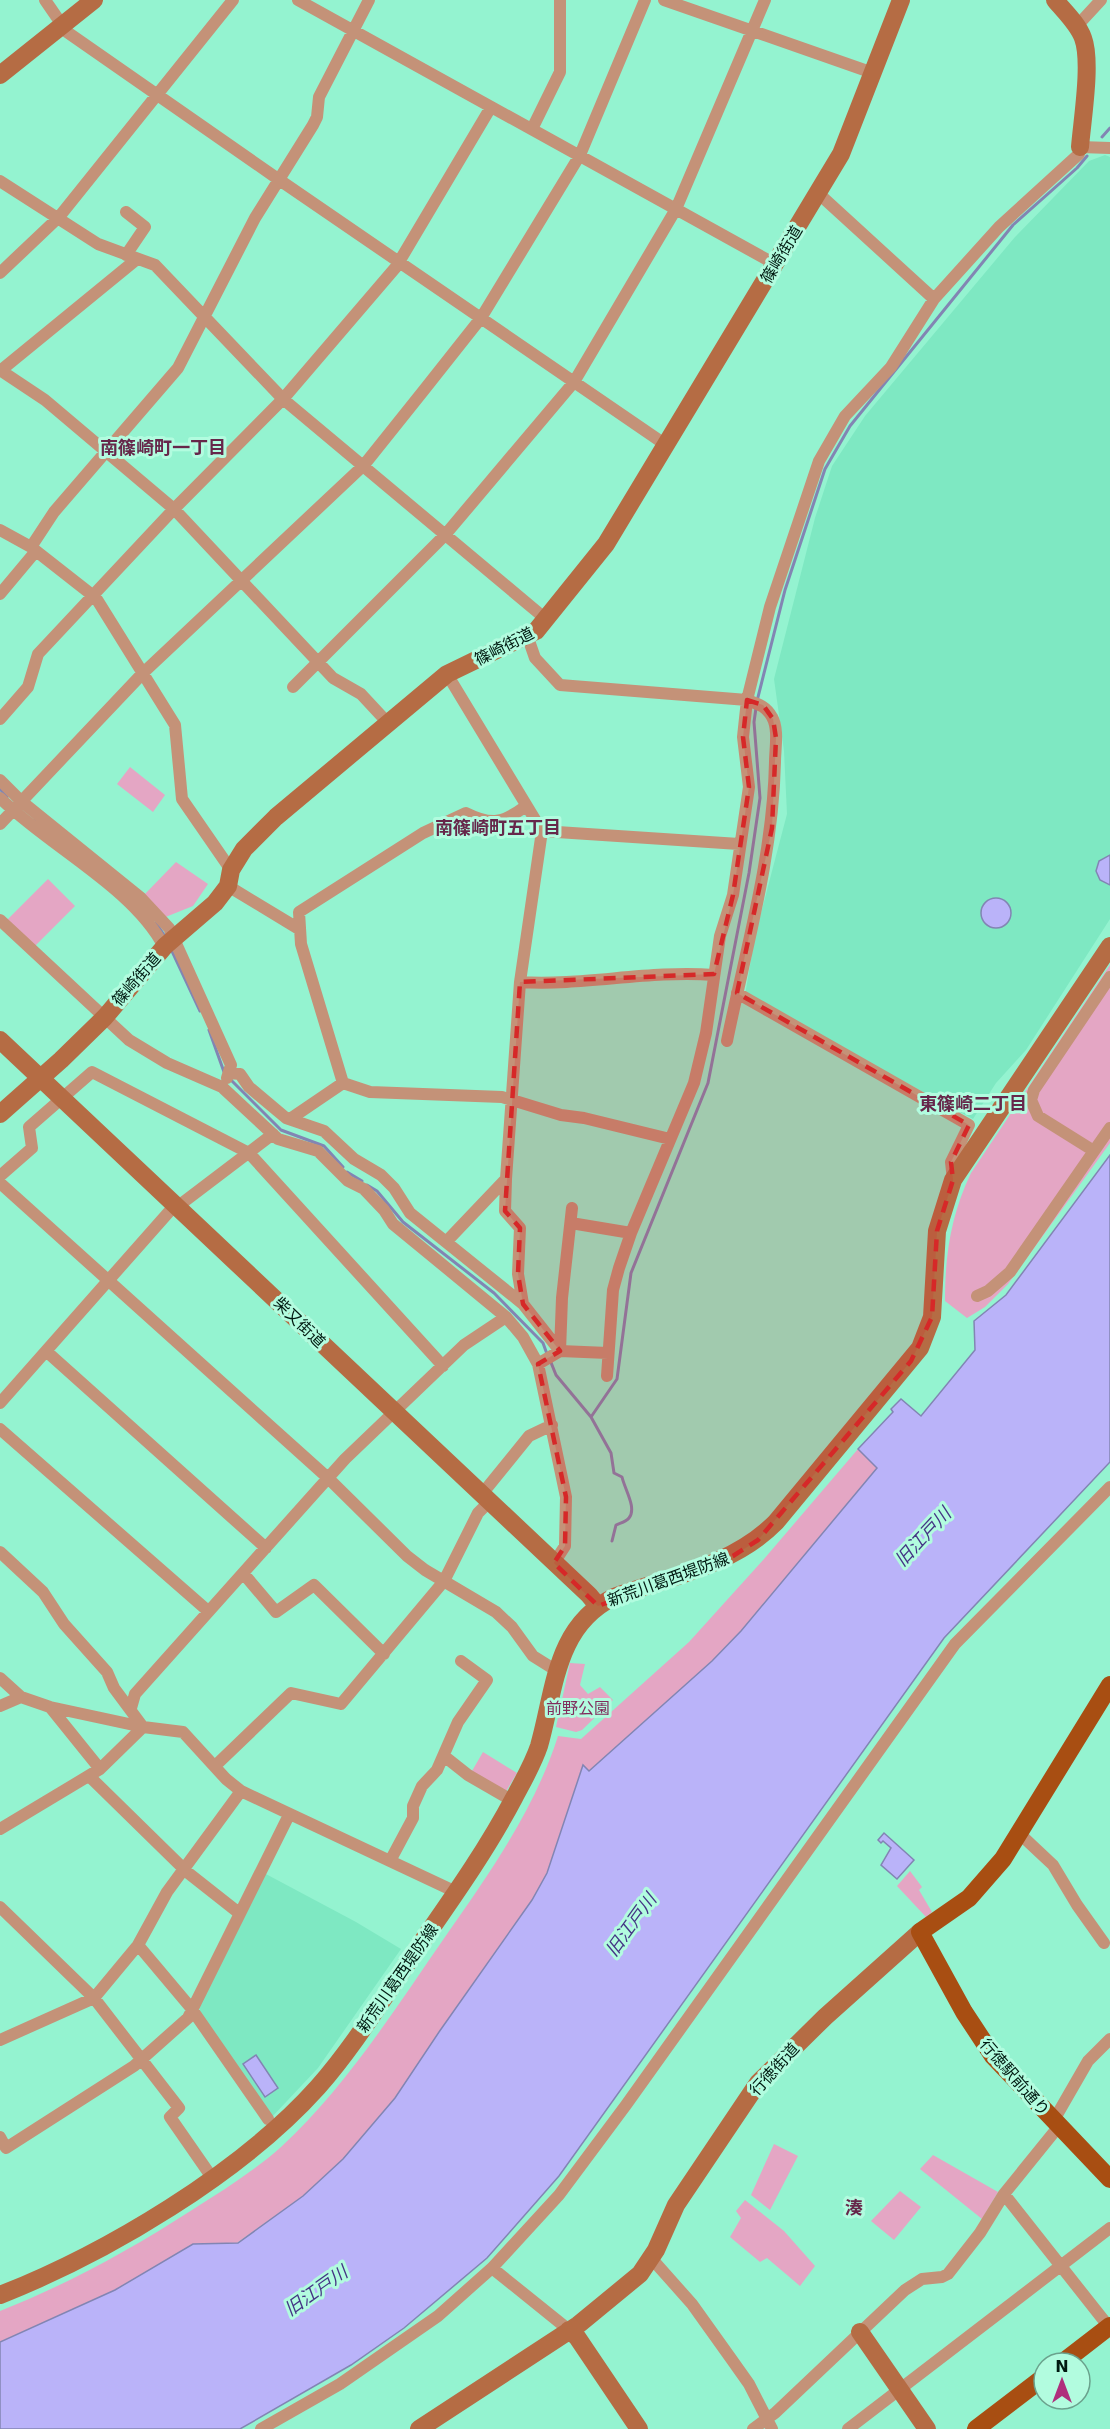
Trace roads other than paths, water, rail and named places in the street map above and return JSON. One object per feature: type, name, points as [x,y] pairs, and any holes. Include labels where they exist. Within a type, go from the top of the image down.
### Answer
[{"type":"main road","name":"行徳街道","points":[[920,1932],[969,1898],[997,1867],[1109,1688]]},
{"type":"main road","name":"行徳駅前通り","points":[[920,1932],[980,2037],[1001,2064],[1056,2123],[1107,2170]]},
{"type":"main road","points":[[1077,2351],[1109,2326]]},
{"type":"main road","points":[[976,2429],[1032,2385]]},
{"type":"street","points":[[45,0],[61,26],[157,96],[666,445]]},
{"type":"street","points":[[0,75],[94,0]]},
{"type":"street","points":[[0,273],[59,218],[233,0]]},
{"type":"street","points":[[298,0],[774,264]]},
{"type":"street","points":[[0,594],[34,549],[54,512],[178,368],[278,179],[313,125],[317,117],[319,97],[369,0]]},
{"type":"street","points":[[532,129],[560,72],[560,0]]},
{"type":"street","points":[[0,824],[143,673],[364,465],[481,318],[580,155],[645,0]]},
{"type":"street","points":[[664,0],[873,73]]},
{"type":"street","points":[[293,687],[445,535],[574,382],[676,209],[765,0]]},
{"type":"street","name":"篠崎街道","points":[[0,1114],[105,1017],[168,944],[215,903],[244,849],[276,817],[447,674],[536,631],[547,620],[606,544],[842,154],[901,0]]},
{"type":"street","points":[[607,1376],[613,1290],[631,1233],[644,1208],[694,1083],[706,1033],[720,936],[733,895],[749,788],[743,737],[747,700],[770,607],[819,461],[845,416],[891,367],[934,298],[999,227],[1079,153],[1086,52],[1083,37],[1077,26],[1055,0]]},
{"type":"street","points":[[1077,26],[1101,0]]},
{"type":"street","points":[[0,719],[28,687],[38,654],[174,509],[283,399],[399,262],[491,107]]},
{"type":"street","points":[[1080,147],[1110,148]]},
{"type":"street","points":[[0,181],[98,244],[155,265],[283,399],[547,620]]},
{"type":"street","points":[[818,193],[934,298]]},
{"type":"street","points":[[126,212],[145,227],[131,257],[0,371],[45,400],[174,509],[333,678],[361,694],[387,722]]},
{"type":"street","points":[[0,530],[34,549],[93,594],[175,725],[182,799],[229,878],[299,929]]},
{"type":"street","points":[[527,635],[536,658],[560,685],[747,700],[763,705],[774,719],[775,780],[772,828],[761,890],[727,1041]]},
{"type":"street","points":[[447,674],[542,831],[520,982],[506,1179],[505,1210],[520,1228],[518,1274],[522,1304]]},
{"type":"street","points":[[0,780],[17,806]]},
{"type":"street","points":[[0,798],[17,806],[141,898],[169,928],[168,944],[211,1020],[231,1065],[230,1073],[222,1087]]},
{"type":"street","points":[[343,1083],[318,1006],[299,929],[299,912],[423,833],[466,813],[486,823],[510,818],[526,806]]},
{"type":"street","points":[[542,831],[739,844]]},
{"type":"street","points":[[3,929],[129,1040],[167,1063],[222,1087],[278,1139],[318,1151],[348,1181],[364,1189],[384,1210],[393,1224],[506,1317],[523,1337],[538,1364],[552,1425],[566,1497],[565,1546],[554,1563]]},
{"type":"street","name":"新荒川葛西堤防線","points":[[0,2295],[99,2248],[213,2179],[274,2131],[319,2085],[456,1892],[513,1801],[536,1756],[557,1671],[567,1641],[582,1620],[598,1606],[614,1597],[733,1556],[758,1540],[776,1522],[905,1367],[925,1338],[933,1317],[937,1231],[953,1180],[1110,946]]},
{"type":"street","points":[[520,982],[547,984],[653,974],[714,975]]},
{"type":"street","points":[[1094,1151],[1038,1116],[1031,1100],[1034,1090],[1110,977]]},
{"type":"street","points":[[736,993],[969,1125],[951,1162],[953,1180]]},
{"type":"street","name":"柴又街道","points":[[0,1040],[598,1606]]},
{"type":"street","points":[[0,1176],[32,1148],[29,1127],[92,1072],[249,1153],[443,1366]]},
{"type":"street","points":[[230,1073],[240,1074],[249,1087],[290,1119],[324,1131],[354,1159],[381,1175],[394,1188],[410,1213],[522,1304],[560,1352]]},
{"type":"street","points":[[343,1083],[370,1092],[502,1097],[561,1115],[584,1118],[670,1139]]},
{"type":"street","points":[[290,1119],[343,1083]]},
{"type":"street","points":[[977,1296],[988,1291],[1010,1272],[1110,1128]]},
{"type":"street","points":[[0,1403],[176,1206],[273,1134]]},
{"type":"street","points":[[446,1242],[506,1179]]},
{"type":"street","points":[[0,1183],[328,1478],[407,1556],[496,1612],[512,1628],[533,1656],[557,1671]]},
{"type":"street","points":[[560,1352],[562,1298],[572,1208]]},
{"type":"street","points":[[571,1222],[631,1233]]},
{"type":"street","points":[[131,1708],[135,1694],[345,1459],[464,1345],[506,1317]]},
{"type":"street","points":[[46,1351],[266,1548]]},
{"type":"street","points":[[538,1364],[560,1352],[608,1353]]},
{"type":"street","points":[[215,1766],[291,1693],[341,1704],[444,1581],[485,1498],[529,1436],[552,1425]]},
{"type":"street","points":[[0,1429],[208,1611]]},
{"type":"street","points":[[261,2429],[340,2384],[419,2331],[492,2268],[559,2195],[596,2147],[955,1644],[1110,1487]]},
{"type":"street","points":[[0,1552],[44,1592],[64,1624],[107,1672],[114,1688],[143,1727]]},
{"type":"street","points":[[243,1573],[276,1612],[314,1586],[384,1654]]},
{"type":"street","points":[[390,1861],[413,1818],[413,1806],[422,1786],[437,1770],[458,1722],[487,1680],[461,1661]]},
{"type":"street","points":[[0,1678],[21,1697],[50,1707],[143,1727],[183,1732],[241,1791],[456,1892]]},
{"type":"street","points":[[0,1706],[21,1697]]},
{"type":"street","points":[[50,1707],[100,1768]]},
{"type":"street","points":[[0,1829],[89,1776],[143,1727]]},
{"type":"street","points":[[444,1756],[468,1775],[513,1801]]},
{"type":"street","points":[[89,1776],[184,1868],[239,1912]]},
{"type":"street","points":[[0,2040],[94,1998],[138,1945],[167,1892],[241,1791]]},
{"type":"street","points":[[0,2137],[6,2148],[46,2124],[143,2058],[188,2018],[289,1815]]},
{"type":"street","points":[[1019,1833],[1053,1865],[1077,1905],[1108,1945]]},
{"type":"street","points":[[0,1907],[94,1998],[143,2058],[179,2108],[170,2117],[213,2179]]},
{"type":"street","name":"行徳街道","points":[[419,2429],[569,2330],[640,2274],[652,2259],[676,2205],[758,2084],[825,2017],[920,1932]]},
{"type":"street","points":[[138,1945],[191,2008],[268,2119]]},
{"type":"street","points":[[753,2429],[769,2424],[860,2332],[915,2283],[948,2274],[981,2233],[1004,2194],[1056,2123],[1088,2061],[1110,2038]]},
{"type":"street","points":[[1004,2194],[1109,2326]]},
{"type":"street","points":[[848,2429],[1110,2228]]},
{"type":"street","points":[[652,2259],[692,2304],[732,2360],[749,2384],[769,2424]]},
{"type":"street","points":[[492,2268],[577,2337],[639,2429]]},
{"type":"street","points":[[860,2332],[927,2429]]},
{"type":"water","points":[[1110,855],[1110,885],[1100,880],[1096,871],[1099,861]]},
{"type":"water","points":[[996,898],[1007,902],[1011,913],[1007,924],[996,928],[985,924],[981,913],[985,902]]},
{"type":"water","name":"旧江戸川","points":[[1110,1155],[1110,1462],[944,1638],[559,2176],[487,2258],[404,2328],[351,2365],[240,2429],[0,2429],[0,2342],[115,2290],[193,2244],[238,2243],[303,2196],[343,2159],[395,2098],[532,1900],[547,1873],[583,1765],[589,1771],[712,1661],[741,1631],[877,1468],[858,1449],[893,1412],[891,1409],[901,1399],[921,1416],[975,1350],[974,1321],[1006,1295]]},
{"type":"water","points":[[884,1833],[914,1860],[897,1879],[881,1865],[891,1848],[878,1840]]},
{"type":"water","points":[[256,2055],[278,2088],[265,2097],[243,2064]]},
{"type":"waterway","points":[[1102,137],[1110,128]]},
{"type":"waterway","points":[[757,701],[785,590],[825,469],[850,426],[1013,225],[1077,168],[1087,156]]},
{"type":"waterway","points":[[612,1541],[616,1525],[629,1518],[632,1509],[622,1477],[614,1473],[611,1453],[591,1417],[617,1379],[631,1273],[708,1083],[749,873],[760,798],[754,722],[756,708]]},
{"type":"waterway","points":[[0,789],[7,797]]},
{"type":"waterway","points":[[35,820],[46,829]]},
{"type":"waterway","points":[[156,923],[166,938]]},
{"type":"waterway","points":[[171,949],[200,1011]]},
{"type":"waterway","points":[[209,1030],[224,1072]]},
{"type":"waterway","points":[[230,1079],[281,1130],[324,1146],[343,1167]]},
{"type":"waterway","points":[[347,1172],[362,1181]]},
{"type":"waterway","points":[[367,1185],[377,1191],[403,1222],[494,1293],[543,1343],[547,1354]]},
{"type":"waterway","points":[[550,1360],[556,1375],[591,1417]]},
{"type":"district","name":"南篠崎町一丁目","points":[[163,448]]},
{"type":"district","name":"南篠崎町五丁目","points":[[498,828]]},
{"type":"district","name":"東篠崎二丁目","points":[[973,1104]]},
{"type":"district","name":"湊","points":[[854,2208]]},
{"type":"park label","name":"前野公園","points":[[578,1708]]}]
